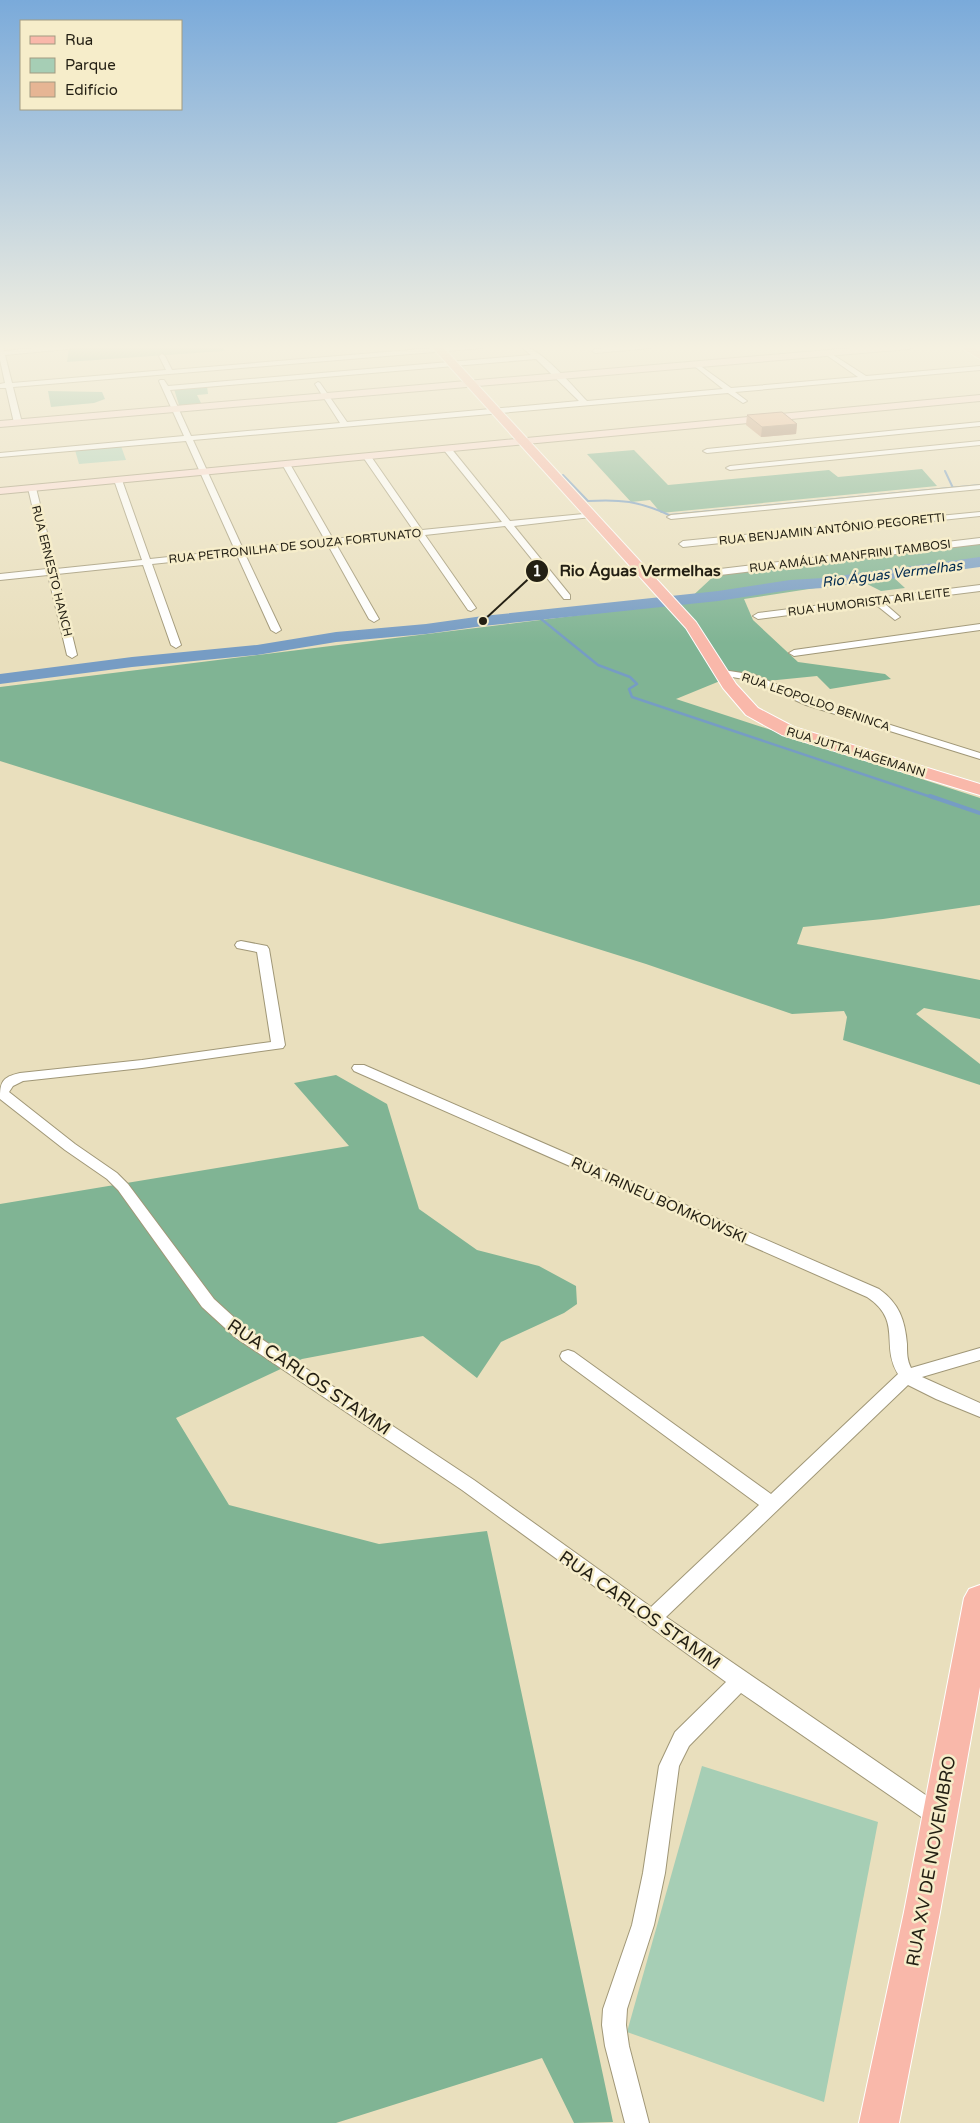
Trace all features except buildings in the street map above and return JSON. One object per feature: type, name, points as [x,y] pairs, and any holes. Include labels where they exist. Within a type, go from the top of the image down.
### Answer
[{"type":"main road","name":"RUA LEOPOLDO BENINCA","points":[[526,445],[701,636],[723,673]]},
{"type":"main road","name":"RUA JUTTA HAGEMANN","points":[[723,673],[742,702],[757,715],[774,725],[805,737],[980,790]]},
{"type":"main road","name":"RUA XV DE NOVEMBRO","points":[[879,2123],[920,1922],[938,1817],[979,1608]]},
{"type":"street","points":[[0,455],[110,445]]},
{"type":"street","points":[[192,445],[276,630]]},
{"type":"street","points":[[0,491],[489,445]]},
{"type":"street","points":[[707,451],[767,445]]},
{"type":"street","points":[[730,468],[959,445]]},
{"type":"street","points":[[446,449],[567,597]]},
{"type":"street","points":[[367,457],[471,608]]},
{"type":"street","points":[[286,464],[374,619]]},
{"type":"street","points":[[118,480],[176,645]]},
{"type":"street","points":[[671,517],[980,487]]},
{"type":"street","name":"RUA ERNESTO HANCH","points":[[32,488],[72,655]]},
{"type":"street","name":"RUA BENJAMIN ANTÔNIO PEGORETTI","points":[[683,544],[980,514]]},
{"type":"street","name":"RUA PETRONILHA DE SOUZA FORTUNATO","points":[[0,577],[591,515]]},
{"type":"street","name":"RUA AMÁLIA MANFRINI TAMBOSI","points":[[720,572],[980,541]]},
{"type":"street","name":"RUA HUMORISTA ARI LEITE","points":[[758,616],[980,588]]},
{"type":"street","points":[[877,601],[896,617]]},
{"type":"street","points":[[794,653],[980,627]]},
{"type":"street","name":"RUA LEOPOLDO BENINCA","points":[[723,673],[752,677],[804,700],[980,756]]},
{"type":"street","name":"RUA CARLOS STAMM","points":[[241,945],[263,949],[278,1045],[152,1063],[20,1077],[8,1083],[0,1093],[70,1147],[112,1176],[123,1188],[208,1303],[230,1324],[290,1368],[468,1485],[652,1618],[938,1817]]},
{"type":"street","name":"RUA IRINEU BOMKOWSKI","points":[[359,1068],[873,1293],[886,1302],[894,1312],[900,1364],[908,1375]]},
{"type":"street","points":[[652,1618],[908,1375],[980,1354]]},
{"type":"street","points":[[568,1356],[772,1504]]},
{"type":"street","points":[[908,1375],[927,1386],[980,1410]]},
{"type":"street","points":[[637,2123],[617,2046],[614,2025],[615,2009],[643,1925],[652,1882],[669,1766],[682,1739],[740,1680]]},
{"type":"green space","points":[[121,446],[126,460],[79,464],[75,450]]},
{"type":"green space","points":[[634,450],[668,485],[829,470],[838,477],[922,469],[937,486],[661,513],[650,500],[631,502],[587,454]]},
{"type":"green space","points":[[980,544],[980,565],[892,576],[905,588],[881,591],[861,581],[744,599],[753,620],[798,662],[885,674],[891,679],[830,689],[817,676],[767,681],[742,672],[676,699],[980,798],[980,905],[883,919],[803,927],[797,944],[980,980],[980,1019],[924,1008],[916,1014],[980,1064],[980,1085],[843,1040],[847,1017],[844,1011],[792,1014],[646,964],[0,761],[0,687],[686,602],[715,575]]},
{"type":"green space","points":[[336,1075],[387,1104],[419,1209],[477,1250],[539,1266],[576,1286],[577,1304],[564,1313],[501,1342],[477,1378],[423,1336],[302,1359],[176,1418],[229,1505],[379,1544],[487,1531],[613,2122],[574,2123],[542,2058],[336,2123],[0,2123],[0,1204],[349,1146],[294,1083]]},
{"type":"green space","points":[[702,1766],[878,1822],[824,2102],[627,2032]]},
{"type":"waterway","points":[[945,471],[953,488]]},
{"type":"waterway","points":[[563,475],[588,501],[610,500],[629,502],[669,515],[953,488]]},
{"type":"waterway","points":[[953,488],[980,485]]},
{"type":"waterway","name":"Rio Águas Vermelhas","points":[[0,679],[132,662],[257,650],[336,637],[426,629],[483,621],[718,596],[790,585],[823,583],[980,562]]},
{"type":"waterway","points":[[532,616],[540,618],[598,665],[630,677],[637,684],[629,689],[632,697],[934,798]]},
{"type":"waterway","points":[[930,796],[980,813]]},
{"type":"place","name":"Rio Águas Vermelhas","points":[[483,621]]}]
